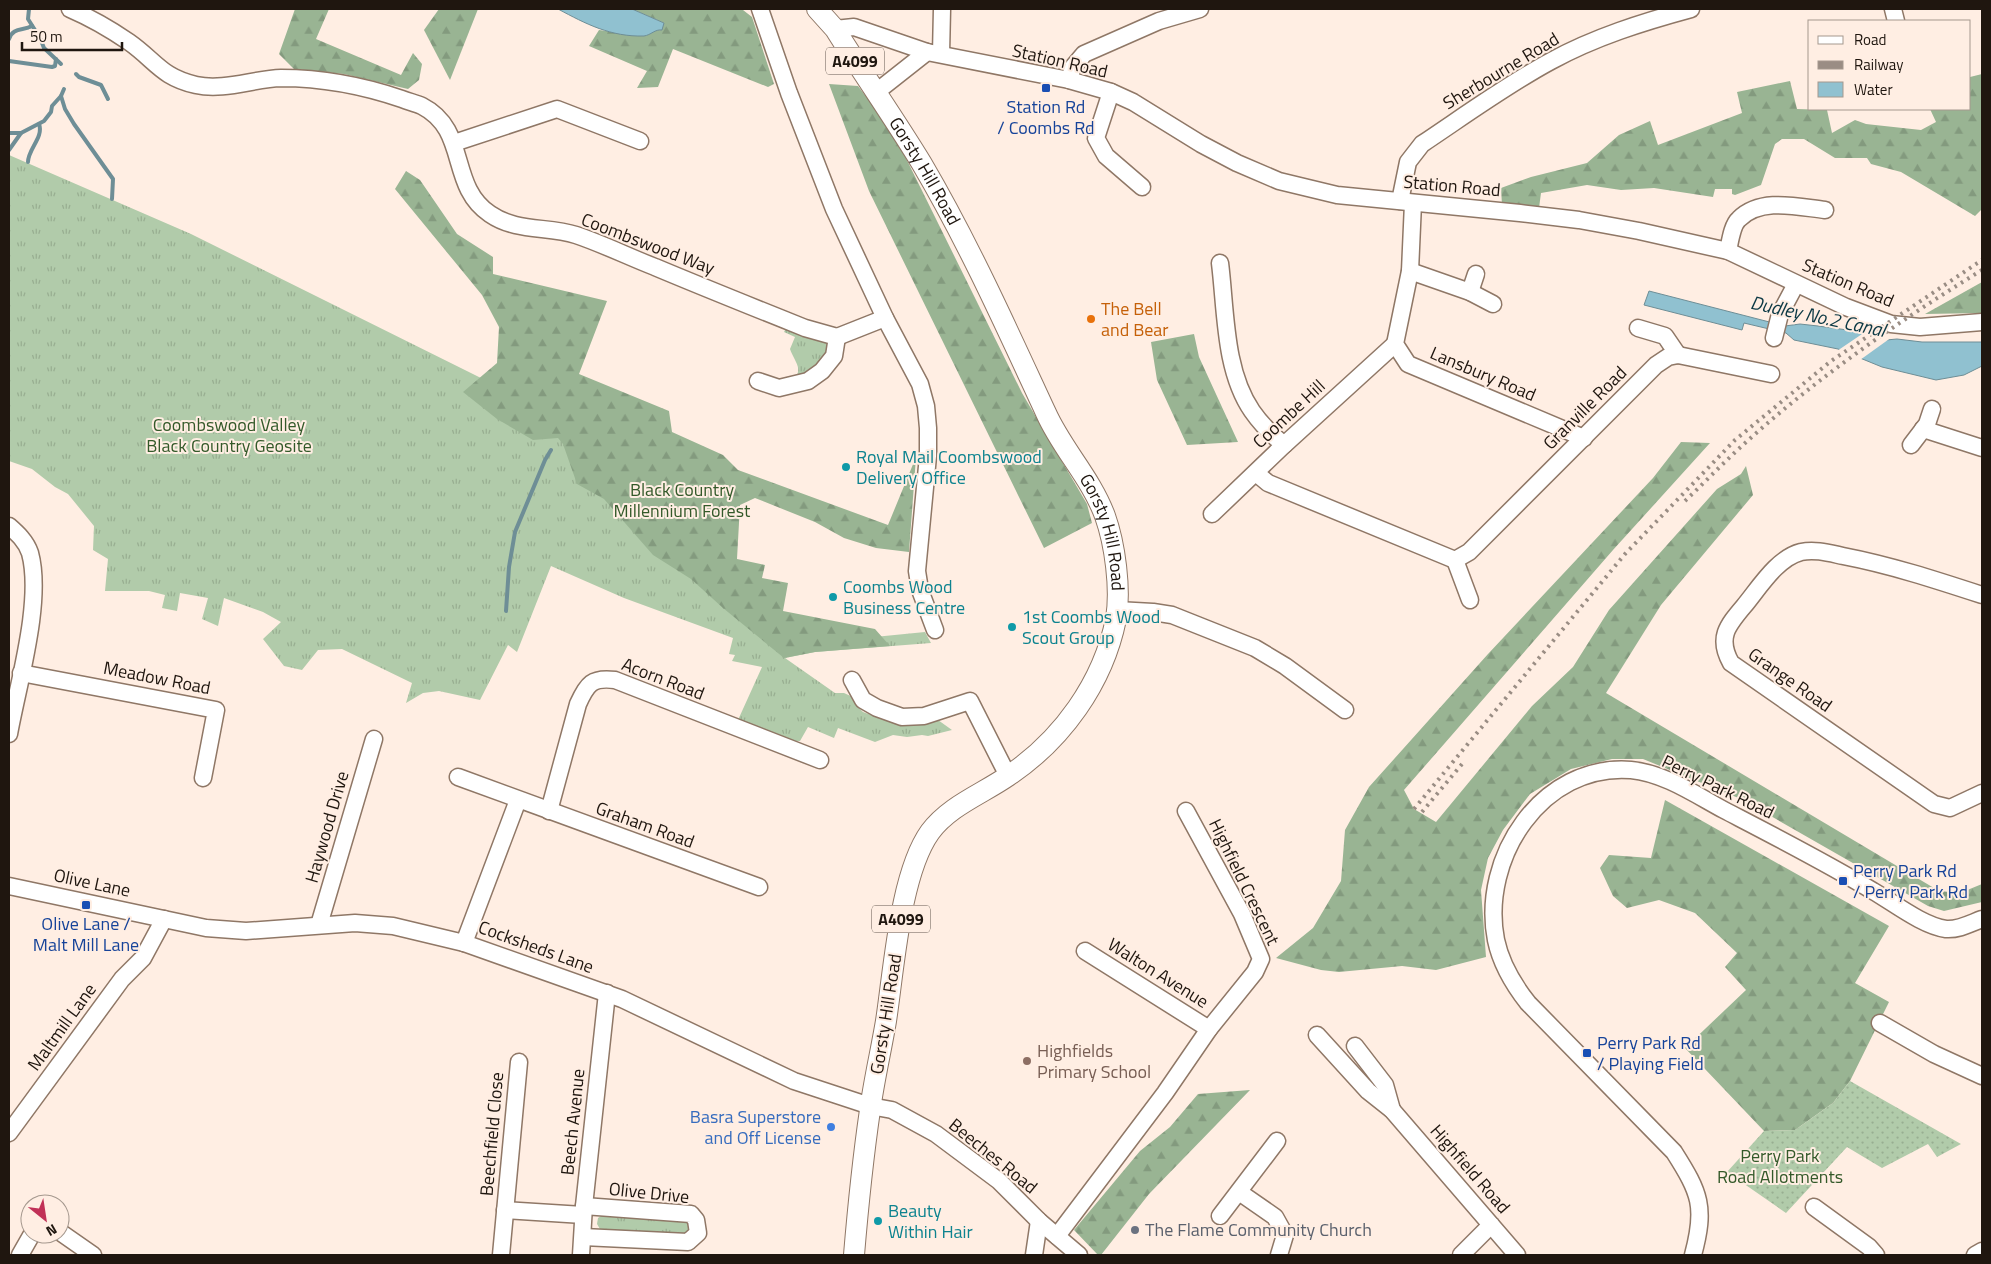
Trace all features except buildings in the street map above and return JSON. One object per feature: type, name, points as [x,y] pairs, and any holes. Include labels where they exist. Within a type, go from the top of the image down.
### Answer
[{"type":"main road","name":"A4099","points":[[817,9],[835,29]]},
{"type":"main road","name":"Gorsty Hill Road","points":[[835,29],[921,163],[991,298],[1047,417],[1098,499],[1105,517],[1112,547],[1117,593],[1117,610],[1107,650],[1097,675],[1080,704],[1046,746],[1008,776],[944,816],[928,834],[918,853],[906,890],[882,1047],[870,1106]]},
{"type":"main road","name":"A4099","points":[[854,1255],[870,1106]]},
{"type":"street","name":"Coombswood Way","points":[[70,9],[98,21],[132,44],[162,71],[180,81],[200,86],[224,86],[280,78],[341,83],[383,93],[423,106],[442,120],[449,130],[466,185],[476,200],[488,213],[505,223],[575,235],[806,328],[837,337]]},
{"type":"street","points":[[760,9],[789,93],[834,209],[885,318],[920,384],[926,406],[928,428],[927,463],[917,571],[920,590],[935,630]]},
{"type":"street","points":[[875,93],[934,53],[942,9]]},
{"type":"street","points":[[1069,80],[1073,67],[1084,54],[1159,21],[1200,9]]},
{"type":"street","name":"Sherbourne Road","points":[[1407,202],[1408,162],[1422,144],[1430,138],[1551,61],[1602,38],[1651,20],[1691,9]]},
{"type":"street","name":"Station Road","points":[[835,29],[854,27],[934,53],[983,65],[1069,80],[1110,92],[1133,102],[1201,144],[1237,163],[1279,181],[1337,194],[1579,220],[1639,231],[1728,252],[1846,307],[1891,324],[1920,327],[1982,322]]},
{"type":"street","points":[[1110,92],[1096,138],[1106,156],[1142,187]]},
{"type":"street","points":[[454,143],[557,109],[640,141]]},
{"type":"street","points":[[1396,344],[1410,271],[1407,202]]},
{"type":"street","points":[[1728,252],[1730,239],[1738,219],[1762,205],[1825,210]]},
{"type":"street","points":[[1220,263],[1230,358],[1252,410],[1266,429],[1284,445]]},
{"type":"street","points":[[1410,271],[1470,292],[1493,304]]},
{"type":"street","points":[[1470,292],[1476,274]]},
{"type":"street","points":[[1774,338],[1780,314],[1796,284]]},
{"type":"street","points":[[758,381],[779,388],[808,381],[822,371],[834,356],[837,337],[885,318]]},
{"type":"street","points":[[1638,328],[1665,336],[1678,355],[1771,374]]},
{"type":"street","name":"Coombe Hill","points":[[1212,514],[1284,445],[1396,344]]},
{"type":"street","name":"Lansbury Road","points":[[1396,344],[1408,364],[1584,438]]},
{"type":"street","name":"Granville Road","points":[[1455,560],[1469,552],[1656,366],[1668,357],[1678,355]]},
{"type":"street","points":[[1911,445],[1923,429],[1932,409]]},
{"type":"street","points":[[1923,429],[1982,448]]},
{"type":"street","points":[[1256,473],[1268,483],[1455,560],[1470,600]]},
{"type":"street","points":[[9,526],[20,536],[29,551],[33,581],[32,615],[21,673],[12,695],[9,734]]},
{"type":"street","name":"Grange Road","points":[[1982,595],[1864,560],[1819,551],[1801,552],[1782,562],[1729,623],[1723,640],[1725,652],[1731,663],[1934,804],[1950,808],[1982,793]]},
{"type":"street","points":[[1117,610],[1172,615],[1255,648],[1285,666],[1345,710]]},
{"type":"street","name":"Meadow Road","points":[[21,673],[216,710],[203,778]]},
{"type":"street","name":"Acorn Road","points":[[550,812],[578,704],[584,690],[592,682],[604,678],[615,680],[820,760]]},
{"type":"street","points":[[852,680],[863,700],[877,708],[902,717],[924,716],[970,701],[1008,776]]},
{"type":"street","name":"Haywood Drive","points":[[319,925],[374,739]]},
{"type":"street","name":"Perry Park Road","points":[[1692,1255],[1701,1220],[1699,1202],[1692,1180],[1674,1152],[1528,1003],[1507,971],[1496,940],[1493,904],[1504,857],[1512,838],[1526,818],[1546,798],[1566,785],[1584,777],[1604,772],[1632,770],[1671,782],[1845,875],[1931,924],[1945,929],[1954,929],[1982,918]]},
{"type":"street","name":"Graham Road","points":[[458,777],[759,887]]},
{"type":"street","points":[[464,942],[518,800]]},
{"type":"street","name":"Highfield Crescent","points":[[1058,1236],[1166,1093],[1210,1029],[1254,972],[1261,959],[1242,914],[1186,811]]},
{"type":"street","name":"Olive Lane","points":[[9,886],[166,919]]},
{"type":"street","points":[[144,915],[148,947]]},
{"type":"street","name":"Cocksheds Lane","points":[[166,919],[206,928],[246,931],[355,923],[394,926],[464,942],[607,993],[794,1081],[870,1106]]},
{"type":"street","name":"Maltmill Lane","points":[[9,1133],[122,979],[143,958],[166,919]]},
{"type":"street","name":"Walton Avenue","points":[[1085,951],[1210,1029]]},
{"type":"street","name":"Beech Avenue","points":[[581,1255],[607,993]]},
{"type":"street","points":[[1880,1023],[1934,1054],[1982,1076]]},
{"type":"street","points":[[1317,1035],[1368,1091],[1392,1110]]},
{"type":"street","points":[[1355,1046],[1385,1085],[1392,1110]]},
{"type":"street","name":"Beechfield Close","points":[[501,1255],[519,1062]]},
{"type":"street","name":"Beeches Road","points":[[870,1106],[892,1110],[936,1134],[999,1181],[1039,1222],[1079,1255]]},
{"type":"street","name":"Highfield Road","points":[[1392,1110],[1517,1255]]},
{"type":"street","points":[[1220,1216],[1277,1142]]},
{"type":"street","points":[[1239,1192],[1275,1217],[1285,1235],[1278,1255]]},
{"type":"street","points":[[1814,1207],[1869,1247],[1876,1255]]},
{"type":"street","name":"Beechfield Close","points":[[505,1210],[584,1211]]},
{"type":"street","name":"Olive Drive","points":[[583,1236],[688,1242],[698,1233],[696,1220],[691,1214],[584,1211]]},
{"type":"street","points":[[1034,1255],[1039,1222]]},
{"type":"street","points":[[1461,1255],[1491,1225]]},
{"type":"street","points":[[70,1239],[93,1255]]},
{"type":"street","points":[[20,1255],[26,1244]]},
{"type":"street","points":[[1975,1255],[1982,1251]]},
{"type":"green space","points":[[295,9],[329,9],[316,39],[401,75],[413,53],[422,64],[419,80],[408,89],[344,74],[294,69],[279,54]]},
{"type":"green space","points":[[439,9],[478,9],[450,80],[424,30]]},
{"type":"green space","points":[[632,9],[743,10],[752,17],[774,84],[768,87],[673,49],[658,87],[637,88],[647,71],[589,46],[599,30],[637,35],[664,23]]},
{"type":"green space","points":[[1982,74],[1982,209],[1975,216],[1901,172],[1871,164],[1867,158],[1835,158],[1804,139],[1782,139],[1775,144],[1761,185],[1735,195],[1732,194],[1732,189],[1715,189],[1713,197],[1654,188],[1621,190],[1587,185],[1541,193],[1539,208],[1502,205],[1501,188],[1531,177],[1587,163],[1619,135],[1650,121],[1658,145],[1742,113],[1737,92],[1790,81],[1797,109],[1827,110],[1832,133],[1855,120],[1866,124],[1921,130],[1936,122],[1930,110],[1971,110],[1971,77]]},
{"type":"green space","points":[[829,84],[858,86],[893,132],[1022,393],[1087,504],[1092,523],[1044,548],[869,191]]},
{"type":"green space","name":"Coombswood Valley Black Country Geosite","points":[[9,155],[191,234],[485,380],[502,391],[706,557],[752,606],[854,639],[925,632],[931,643],[815,652],[785,658],[835,693],[844,693],[855,698],[858,707],[863,712],[890,722],[917,725],[938,720],[952,730],[928,736],[907,737],[893,735],[875,742],[838,728],[834,738],[808,727],[800,741],[795,741],[738,720],[762,667],[732,661],[735,655],[729,654],[733,638],[624,598],[551,566],[517,652],[508,645],[480,700],[439,691],[423,693],[406,703],[412,683],[342,649],[318,650],[302,670],[284,666],[263,639],[281,622],[263,612],[224,598],[218,626],[202,619],[208,598],[180,593],[177,611],[162,608],[165,595],[149,591],[105,591],[108,559],[93,550],[94,526],[68,494],[55,487],[32,469],[9,461]]},
{"type":"green space","name":"Black Country Millennium Forest","points":[[406,171],[420,180],[457,234],[493,257],[493,274],[607,301],[579,374],[669,411],[672,432],[723,455],[738,470],[888,525],[916,457],[909,552],[876,548],[844,538],[815,522],[755,498],[740,505],[737,559],[765,565],[762,578],[788,583],[783,611],[875,629],[890,646],[815,652],[784,658],[691,579],[653,555],[604,499],[577,484],[563,444],[558,438],[533,440],[497,419],[463,392],[497,363],[499,327],[482,295],[395,189]]},
{"type":"green space","points":[[1982,282],[1982,313],[1925,314]]},
{"type":"green space","points":[[786,328],[826,341],[829,349],[814,367],[794,379],[798,368],[790,349],[795,337],[784,332]]},
{"type":"green space","points":[[1194,334],[1199,357],[1238,442],[1187,445],[1157,380],[1151,342]]},
{"type":"green space","points":[[1681,442],[1710,443],[1613,550],[1404,790],[1414,809],[1436,822],[1532,706],[1573,667],[1609,610],[1717,489],[1741,474],[1746,466],[1753,495],[1661,605],[1606,693],[1939,891],[1960,893],[1982,884],[1982,902],[1944,911],[1928,906],[1741,799],[1643,759],[1612,759],[1571,769],[1530,794],[1503,830],[1488,858],[1481,890],[1486,957],[1436,970],[1402,966],[1339,972],[1321,970],[1276,958],[1313,928],[1341,881],[1345,830],[1369,787],[1488,654],[1653,478]]},
{"type":"green space","points":[[1665,800],[1889,926],[1855,983],[1889,1002],[1850,1081],[1833,1103],[1795,1130],[1764,1131],[1685,1048],[1746,990],[1725,967],[1737,953],[1695,913],[1659,900],[1627,908],[1613,896],[1600,868],[1609,855],[1651,858]]},
{"type":"green space","name":"Perry Park Road Allotments","points":[[1850,1081],[1961,1144],[1937,1157],[1928,1144],[1882,1168],[1847,1147],[1786,1213],[1727,1172],[1764,1131],[1795,1130],[1833,1103]]},
{"type":"green space","points":[[1250,1090],[1149,1194],[1101,1255],[1098,1255],[1074,1230],[1140,1151],[1170,1127],[1198,1094]]},
{"type":"green space","points":[[604,1214],[688,1222],[692,1227],[687,1235],[600,1229],[597,1224],[598,1218]]},
{"type":"water","points":[[558,9],[632,9],[664,23],[662,30],[657,30],[644,36],[632,36],[599,28]]},
{"type":"water","points":[[1649,291],[1785,326],[1800,324],[1855,331],[1886,340],[1982,342],[1982,366],[1964,375],[1936,380],[1882,367],[1838,349],[1794,340],[1786,333],[1744,323],[1742,330],[1644,305]]},
{"type":"pier","points":[[1865,332],[1886,338],[1892,337],[1860,360],[1837,351]]},
{"type":"waterway","points":[[29,9],[28,19],[44,48],[61,64]]},
{"type":"waterway","points":[[9,39],[16,31],[32,26]]},
{"type":"waterway","points":[[9,61],[52,67],[55,66],[56,59]]},
{"type":"waterway","points":[[76,74],[79,77],[101,85],[108,99]]},
{"type":"waterway","points":[[9,150],[21,133],[44,121],[64,89]]},
{"type":"waterway","points":[[61,96],[65,109],[74,124],[113,179],[112,199]]},
{"type":"waterway","points":[[28,162],[30,152],[38,138],[39,124]]},
{"type":"waterway","points":[[9,133],[21,133]]},
{"type":"waterway","points":[[506,611],[509,567],[515,532],[551,450]]},
{"type":"railway","points":[[1414,809],[1625,554],[1735,440],[1831,361],[1982,260]]},
{"type":"railway","points":[[1685,501],[1745,443],[1836,368],[1893,327],[1982,270]]},
{"type":"railway","points":[[1422,812],[1462,764]]},
{"type":"place","name":"Station Rd / Coombs Rd","points":[[1046,88]]},
{"type":"place","name":"The Bell and Bear","points":[[1091,319]]},
{"type":"place","name":"Royal Mail Coombswood Delivery Office","points":[[846,467]]},
{"type":"place","name":"Coombs Wood Business Centre","points":[[833,597]]},
{"type":"place","name":"1st Coombs Wood Scout Group","points":[[1012,627]]},
{"type":"place","name":"Perry Park Rd / Perry Park Rd","points":[[1843,881]]},
{"type":"place","name":"Olive Lane / Malt Mill Lane","points":[[86,905]]},
{"type":"place","name":"Perry Park Rd / Playing Field","points":[[1587,1053]]},
{"type":"place","name":"Highfields Primary School","points":[[1027,1061]]},
{"type":"place","name":"Basra Superstore and Off License","points":[[831,1127]]},
{"type":"place","name":"Beauty Within Hair","points":[[878,1221]]},
{"type":"place","name":"The Flame Community Church","points":[[1135,1230]]},
{"type":"water label","name":"Dudley No.2 Canal","points":[[1818,316]]}]
